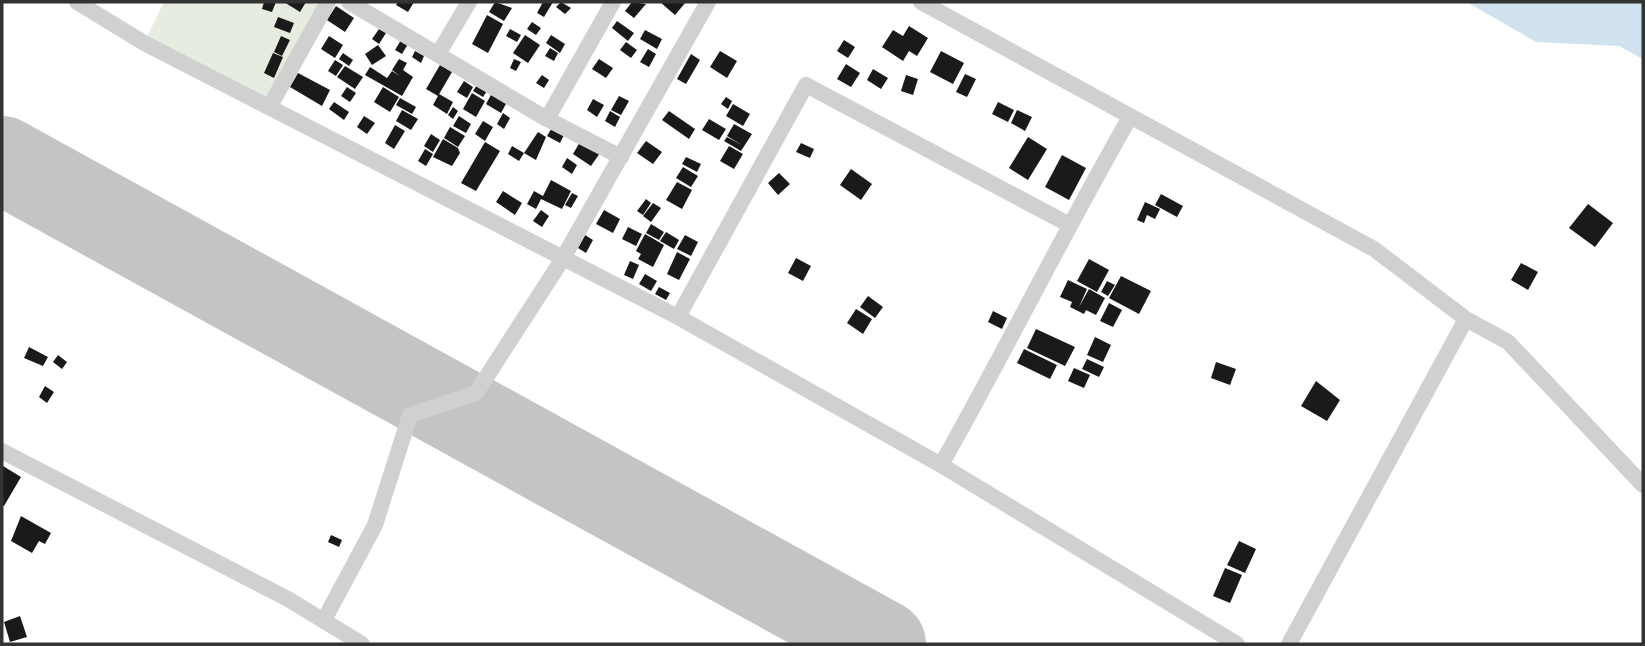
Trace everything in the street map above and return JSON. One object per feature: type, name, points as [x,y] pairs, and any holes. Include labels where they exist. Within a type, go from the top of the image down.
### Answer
[{"type":"street","points":[[77,2],[144,43],[270,106],[562,260],[678,317],[941,465],[1237,644]]},
{"type":"street","points":[[270,106],[328,2]]},
{"type":"street","points":[[349,2],[547,119],[621,157]]},
{"type":"street","points":[[438,54],[469,2]]},
{"type":"street","points":[[547,119],[613,2]]},
{"type":"street","points":[[324,620],[375,525],[410,415],[475,393],[562,260],[708,2]]},
{"type":"street","points":[[921,2],[1374,248],[1466,319],[1508,342],[1643,485]]},
{"type":"street","points":[[678,317],[806,85],[1068,224]]},
{"type":"street","points":[[941,465],[1019,326],[1068,224],[1130,117]]},
{"type":"street","points":[[1289,644],[1466,319]]},
{"type":"street","points":[[2,451],[324,620],[361,644]]},
{"type":"shaded area","points":[[164,2],[322,2],[267,101],[144,43]]},
{"type":"water","points":[[1467,2],[1643,2],[1643,59],[1619,46],[1536,42]]},
{"type":"building","points":[[264,2],[276,2],[272,12],[262,9]]},
{"type":"building","points":[[284,2],[306,2],[300,12]]},
{"type":"building","points":[[398,2],[414,2],[408,12],[396,5]]},
{"type":"building","points":[[495,2],[512,8],[504,21],[489,12]]},
{"type":"building","points":[[543,2],[553,2],[544,17],[537,13]]},
{"type":"building","points":[[561,2],[571,8],[565,14],[556,7]]},
{"type":"building","points":[[632,2],[646,4],[634,18],[625,11]]},
{"type":"building","points":[[660,2],[686,2],[675,15]]},
{"type":"building","points":[[336,6],[354,18],[345,32],[327,20]]},
{"type":"building","points":[[487,15],[503,24],[488,53],[472,44]]},
{"type":"building","points":[[278,17],[294,23],[290,33],[274,27]]},
{"type":"building","points":[[617,21],[634,33],[628,41],[612,28]]},
{"type":"building","points":[[532,22],[541,28],[536,35],[527,29]]},
{"type":"building","points":[[909,26],[928,38],[917,56],[909,51],[903,61],[882,47],[893,30],[903,36]]},
{"type":"building","points":[[379,29],[386,33],[379,44],[372,39]]},
{"type":"building","points":[[510,29],[521,35],[517,42],[506,36]]},
{"type":"building","points":[[645,30],[662,39],[657,49],[640,39]]},
{"type":"building","points":[[525,35],[540,45],[528,63],[513,53]]},
{"type":"building","points":[[551,35],[565,44],[560,53],[546,43]]},
{"type":"building","points":[[281,36],[290,40],[282,56],[274,52]]},
{"type":"building","points":[[329,36],[343,45],[335,58],[321,49]]},
{"type":"building","points":[[401,40],[408,44],[402,54],[395,50]]},
{"type":"building","points":[[844,40],[855,47],[848,58],[837,51]]},
{"type":"building","points":[[626,42],[637,50],[631,58],[620,50]]},
{"type":"building","points":[[378,45],[386,56],[372,65],[365,54]]},
{"type":"building","points":[[550,48],[558,53],[554,61],[545,56]]},
{"type":"building","points":[[648,49],[656,54],[649,67],[640,62]]},
{"type":"building","points":[[415,51],[424,56],[421,63],[412,57]]},
{"type":"building","points":[[720,51],[737,61],[727,78],[710,67]]},
{"type":"building","points":[[941,51],[964,63],[953,84],[930,72]]},
{"type":"building","points":[[273,53],[283,57],[274,78],[264,73]]},
{"type":"building","points":[[343,53],[353,60],[349,66],[339,59]]},
{"type":"building","points":[[691,54],[700,60],[686,84],[677,79]]},
{"type":"building","points":[[399,59],[407,63],[403,70],[413,77],[402,96],[365,75],[370,67],[387,78],[392,71],[400,76],[392,70]]},
{"type":"building","points":[[514,59],[521,62],[516,71],[510,68]]},
{"type":"building","points":[[599,59],[613,68],[606,78],[592,69]]},
{"type":"building","points":[[335,60],[343,65],[336,76],[328,71]]},
{"type":"building","points":[[846,64],[860,73],[851,87],[837,79]]},
{"type":"building","points":[[440,65],[452,72],[438,96],[426,89]]},
{"type":"building","points":[[345,66],[363,77],[355,89],[337,77]]},
{"type":"building","points":[[873,69],[888,78],[881,89],[867,80]]},
{"type":"building","points":[[298,73],[330,90],[322,106],[290,87]]},
{"type":"building","points":[[965,74],[976,79],[967,97],[956,92]]},
{"type":"building","points":[[542,75],[549,80],[544,88],[536,83]]},
{"type":"building","points":[[906,75],[918,79],[913,95],[901,91]]},
{"type":"building","points":[[464,81],[473,87],[467,98],[457,92]]},
{"type":"building","points":[[477,85],[487,91],[483,97],[473,91]]},
{"type":"building","points":[[347,87],[356,93],[350,102],[341,96]]},
{"type":"building","points":[[383,87],[399,97],[390,112],[374,102]]},
{"type":"building","points":[[472,93],[485,101],[476,117],[463,109]]},
{"type":"building","points":[[492,93],[507,102],[501,113],[486,104]]},
{"type":"building","points":[[439,94],[453,102],[447,114],[433,105]]},
{"type":"building","points":[[619,96],[629,101],[621,115],[611,110]]},
{"type":"building","points":[[726,97],[732,101],[728,109],[721,104]]},
{"type":"building","points":[[400,98],[416,107],[412,114],[396,105]]},
{"type":"building","points":[[593,99],[604,105],[597,117],[587,110]]},
{"type":"building","points":[[334,102],[349,112],[344,120],[329,109]]},
{"type":"building","points":[[998,102],[1014,110],[1008,122],[992,114]]},
{"type":"building","points":[[733,104],[750,114],[743,126],[726,116]]},
{"type":"building","points":[[453,107],[458,111],[453,119],[448,115]]},
{"type":"building","points":[[402,110],[418,119],[411,130],[396,121]]},
{"type":"building","points":[[1017,110],[1032,117],[1025,131],[1011,123]]},
{"type":"building","points":[[610,111],[620,117],[615,127],[605,121]]},
{"type":"building","points":[[669,111],[695,129],[689,139],[662,120]]},
{"type":"building","points":[[503,113],[510,118],[504,129],[497,124]]},
{"type":"building","points":[[364,116],[375,123],[367,134],[357,127]]},
{"type":"building","points":[[459,116],[471,124],[466,133],[453,126]]},
{"type":"building","points":[[709,119],[726,129],[719,140],[702,130]]},
{"type":"building","points":[[483,121],[493,127],[485,141],[475,134]]},
{"type":"building","points":[[734,124],[752,134],[741,151],[724,141],[727,137],[742,145],[727,136]]},
{"type":"building","points":[[395,125],[405,131],[394,149],[385,143]]},
{"type":"building","points":[[553,126],[565,133],[560,143],[547,136]]},
{"type":"building","points":[[450,127],[465,136],[458,147],[444,138]]},
{"type":"building","points":[[538,132],[546,137],[536,160],[524,153]]},
{"type":"building","points":[[431,134],[440,140],[433,152],[424,146]]},
{"type":"building","points":[[1028,137],[1047,149],[1028,180],[1009,168]]},
{"type":"building","points":[[443,139],[458,148],[460,153],[452,166],[433,157]]},
{"type":"building","points":[[581,140],[600,153],[591,166],[573,154]]},
{"type":"building","points":[[646,141],[662,152],[653,164],[637,153]]},
{"type":"building","points":[[485,142],[500,151],[476,191],[461,183]]},
{"type":"building","points":[[801,143],[814,149],[810,158],[796,152]]},
{"type":"building","points":[[512,146],[524,153],[519,161],[508,154]]},
{"type":"building","points":[[729,146],[743,154],[734,169],[720,161]]},
{"type":"building","points":[[425,149],[433,154],[426,166],[418,161]]},
{"type":"building","points":[[1062,155],[1086,168],[1069,200],[1045,187]]},
{"type":"building","points":[[686,157],[701,164],[697,172],[682,164]]},
{"type":"building","points":[[567,158],[577,165],[572,174],[562,167]]},
{"type":"building","points":[[683,167],[698,176],[691,187],[676,178]]},
{"type":"building","points":[[851,169],[872,184],[861,200],[840,185]]},
{"type":"building","points":[[779,173],[790,184],[778,195],[768,183]]},
{"type":"building","points":[[551,180],[571,191],[562,209],[541,199],[536,209],[527,204],[534,191],[543,196]]},
{"type":"building","points":[[677,182],[692,190],[682,209],[666,200]]},
{"type":"building","points":[[503,191],[522,203],[515,215],[496,202]]},
{"type":"building","points":[[572,193],[578,196],[571,208],[565,205]]},
{"type":"building","points":[[1161,194],[1183,206],[1177,217],[1155,205]]},
{"type":"building","points":[[646,199],[651,203],[643,215],[637,211]]},
{"type":"building","points":[[1145,202],[1160,209],[1155,219],[1147,215],[1144,223],[1137,220]]},
{"type":"building","points":[[653,203],[661,208],[651,222],[643,216]]},
{"type":"building","points":[[1588,204],[1613,223],[1595,247],[1569,228]]},
{"type":"building","points":[[541,210],[549,216],[542,227],[533,221]]},
{"type":"building","points":[[604,210],[620,219],[613,233],[596,224]]},
{"type":"building","points":[[651,224],[664,232],[659,240],[646,233]]},
{"type":"building","points":[[628,227],[642,234],[636,246],[622,239]]},
{"type":"building","points":[[666,232],[679,240],[674,249],[660,241]]},
{"type":"building","points":[[645,234],[664,245],[653,267],[638,259],[641,254],[636,251]]},
{"type":"building","points":[[585,235],[593,240],[586,253],[578,248]]},
{"type":"building","points":[[685,235],[698,242],[691,256],[677,249]]},
{"type":"building","points":[[677,252],[690,259],[679,280],[667,274]]},
{"type":"building","points":[[796,258],[811,266],[803,281],[788,273]]},
{"type":"building","points":[[1089,259],[1109,270],[1097,292],[1077,281]]},
{"type":"building","points":[[630,261],[639,265],[633,279],[624,275]]},
{"type":"building","points":[[1521,263],[1538,272],[1528,290],[1511,280]]},
{"type":"building","points":[[645,274],[657,281],[651,291],[639,284]]},
{"type":"building","points":[[1121,276],[1151,291],[1139,314],[1109,298]]},
{"type":"building","points":[[1068,280],[1087,289],[1079,307],[1089,289],[1105,298],[1096,315],[1086,310],[1084,314],[1070,307],[1072,302],[1060,297]]},
{"type":"building","points":[[1107,281],[1115,285],[1108,296],[1101,292]]},
{"type":"building","points":[[659,287],[670,293],[666,300],[655,294]]},
{"type":"building","points":[[868,296],[883,307],[875,318],[860,307]]},
{"type":"building","points":[[1109,303],[1122,310],[1113,327],[1100,321]]},
{"type":"building","points":[[856,309],[872,319],[863,334],[847,323]]},
{"type":"building","points":[[993,311],[1007,318],[1002,329],[988,322]]},
{"type":"building","points":[[1036,329],[1075,347],[1065,366],[1027,348]]},
{"type":"building","points":[[1095,337],[1111,345],[1103,362],[1087,355]]},
{"type":"building","points":[[29,347],[48,357],[43,366],[24,358]]},
{"type":"building","points":[[1024,349],[1057,365],[1050,379],[1017,363]]},
{"type":"building","points":[[58,355],[67,362],[62,369],[53,362]]},
{"type":"building","points":[[1087,359],[1104,367],[1099,377],[1082,369]]},
{"type":"building","points":[[1216,362],[1236,369],[1230,385],[1211,378]]},
{"type":"building","points":[[1074,368],[1090,375],[1084,388],[1068,381]]},
{"type":"building","points":[[1316,381],[1340,400],[1327,421],[1301,406]]},
{"type":"building","points":[[45,386],[54,392],[47,403],[39,397]]},
{"type":"building","points":[[3,466],[21,477],[4,506],[2,505]]},
{"type":"building","points":[[21,516],[51,533],[45,544],[39,541],[32,553],[11,541]]},
{"type":"building","points":[[331,535],[342,540],[339,547],[328,542]]},
{"type":"building","points":[[1239,541],[1256,549],[1245,573],[1227,565]]},
{"type":"building","points":[[1225,568],[1242,575],[1230,603],[1213,596]]},
{"type":"building","points":[[20,616],[27,637],[10,642],[4,622]]},
{"type":"runway","points":[[2,160],[882,644]]}]
